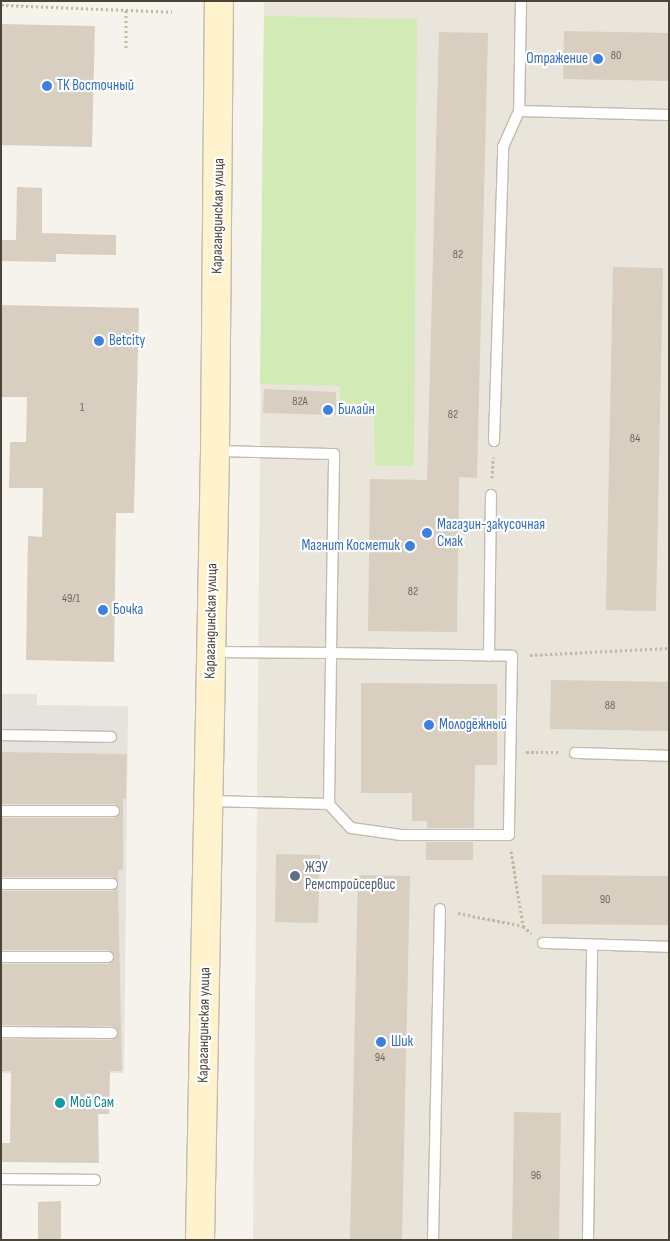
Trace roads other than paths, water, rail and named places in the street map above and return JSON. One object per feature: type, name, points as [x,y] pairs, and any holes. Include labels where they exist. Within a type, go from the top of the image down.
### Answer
[{"type":"main road","name":"Карагандинская улица","points":[[200,1240],[215,451],[219,1]]},
{"type":"lane","points":[[494,441],[503,147],[519,111],[521,1]]},
{"type":"lane","points":[[519,111],[669,115]]},
{"type":"lane","points":[[210,652],[331,653],[512,656],[509,835],[402,835],[350,828],[329,804],[331,653],[334,454],[215,451]]},
{"type":"lane","points":[[489,656],[491,495]]},
{"type":"lane","points":[[1,735],[110,737]]},
{"type":"lane","points":[[575,753],[669,756]]},
{"type":"lane","points":[[208,801],[329,804]]},
{"type":"lane","points":[[1,810],[114,811]]},
{"type":"lane","points":[[1,884],[112,884]]},
{"type":"lane","points":[[433,1240],[440,909]]},
{"type":"lane","points":[[543,943],[592,946],[669,946]]},
{"type":"lane","points":[[588,1240],[592,946]]},
{"type":"lane","points":[[1,957],[108,957]]},
{"type":"lane","points":[[1,1032],[112,1033]]},
{"type":"lane","points":[[1,1179],[95,1180]]},
{"type":"place","name":"Отражение","points":[[598,59]]},
{"type":"place","name":"ТК Восточный","points":[[47,86]]},
{"type":"place","name":"Betcity","points":[[99,341]]},
{"type":"place","name":"Билайн","points":[[328,410]]},
{"type":"place","name":"Магазин-закусочная Смак","points":[[427,533]]},
{"type":"place","name":"Магнит Косметик","points":[[410,546]]},
{"type":"place","name":"Бочка","points":[[103,610]]},
{"type":"place","name":"Молодёжный","points":[[429,725]]},
{"type":"place","name":"ЖЭУ Ремстройсервис","points":[[295,876]]},
{"type":"place","name":"Шик","points":[[381,1042]]},
{"type":"place","name":"Мой Cам","points":[[60,1103]]}]
